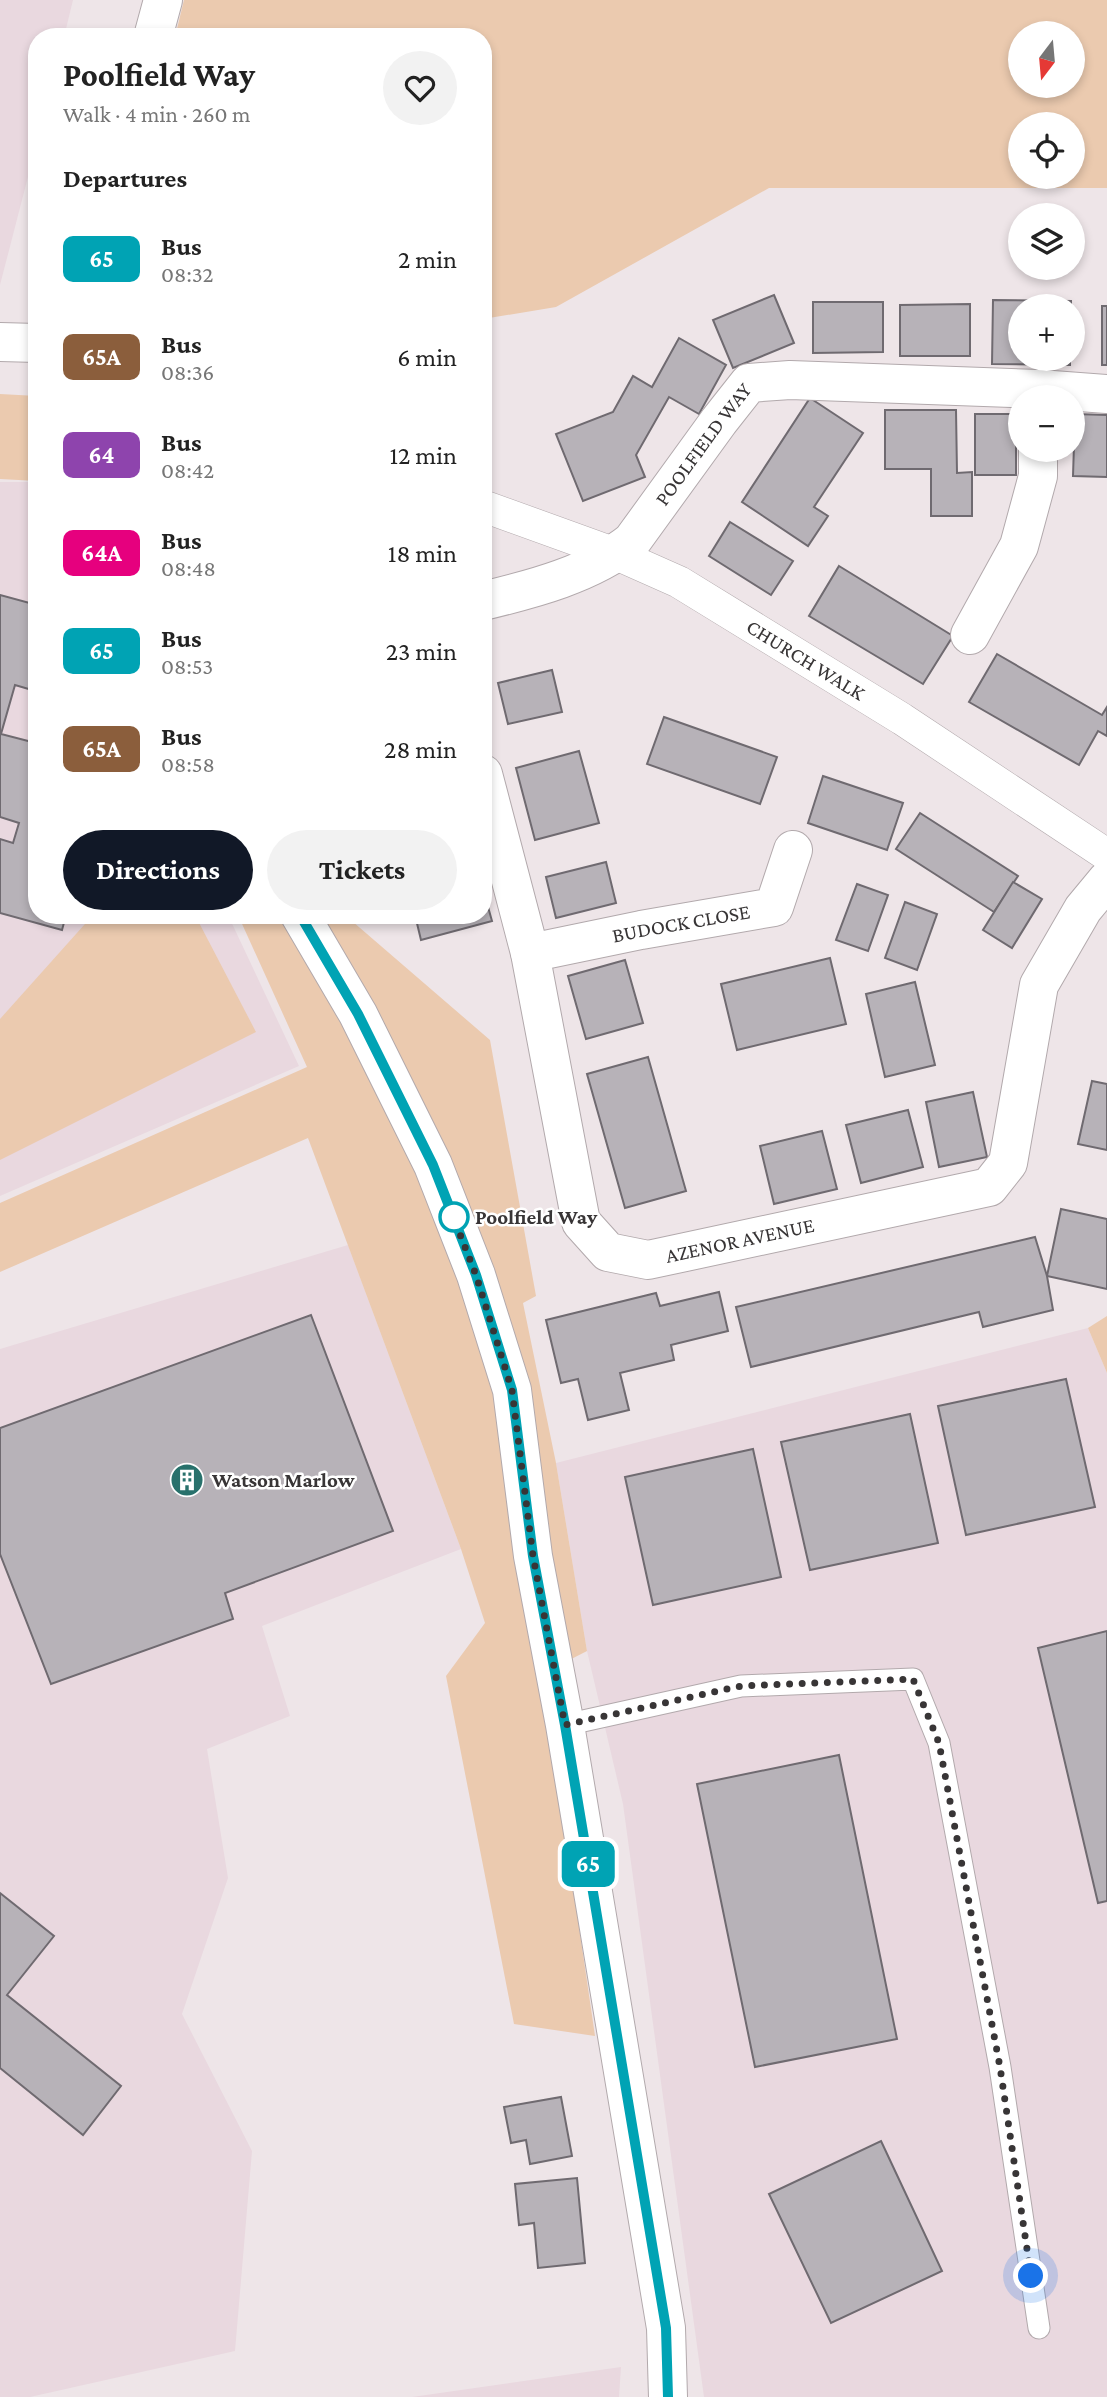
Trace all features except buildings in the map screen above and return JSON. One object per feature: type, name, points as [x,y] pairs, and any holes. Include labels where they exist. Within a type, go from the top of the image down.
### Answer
[{"type":"street","points":[[155,28],[163,0]]},
{"type":"street","points":[[0,342],[28,343]]},
{"type":"street","name":"POOLFIELD WAY","points":[[492,599],[578,572],[616,554],[632,541],[749,383],[790,380],[1008,391]]},
{"type":"street","name":"POOLFIELD WAY","points":[[1085,394],[1107,394]]},
{"type":"street","points":[[970,635],[1019,546],[1038,476],[1038,462]]},
{"type":"street","name":"CHURCH WALK","points":[[492,509],[616,554],[679,582],[893,714],[1107,855]]},
{"type":"street","name":"AZENOR AVENUE","points":[[492,808],[530,954],[581,1222],[608,1252],[648,1260],[989,1187],[1008,1163],[1039,985],[1083,909],[1107,880]]},
{"type":"street","name":"BUDOCK CLOSE","points":[[530,954],[641,930],[774,907],[793,850]]},
{"type":"street","points":[[305,924],[358,1014],[433,1165],[476,1275],[512,1390],[533,1556],[565,1725],[666,2328],[668,2397]]},
{"type":"lane","points":[[565,1725],[741,1686],[913,1679],[939,1743],[1000,2067],[1039,2328]]},
{"type":"shaded area","points":[[0,0],[73,0],[66,28],[28,28],[28,177],[0,285]]},
{"type":"shaded area","points":[[184,0],[1107,0],[1107,188],[1085,188],[1085,112],[1008,112],[1008,188],[769,188],[556,307],[492,318],[492,28],[177,28]]},
{"type":"shaded area","points":[[0,394],[28,396],[28,481],[0,479]]},
{"type":"shaded area","points":[[0,482],[28,482],[28,924],[232,924],[299,1066],[0,1196]]},
{"type":"shaded area","points":[[85,924],[200,924],[256,1032],[0,1160],[0,1019]]},
{"type":"shaded area","points":[[242,924],[355,924],[490,1040],[536,1296],[523,1303],[556,1463],[587,1651],[542,1674],[595,2036],[514,2024],[446,1676],[485,1623],[461,1549],[308,1138],[0,1272],[0,1203],[307,1067]]},
{"type":"shaded area","points":[[348,1245],[461,1549],[262,1626],[290,1716],[207,1749],[228,1878],[182,2014],[252,2151],[235,2351],[30,2397],[0,2397],[0,1349]]},
{"type":"shaded area","points":[[1107,1316],[1107,1373],[1088,1328]]},
{"type":"shaded area","points":[[1088,1328],[1107,1373],[1107,2397],[704,2397],[623,1804],[587,1651],[556,1463]]},
{"type":"shaded area","points":[[621,2367],[619,2397],[412,2397]]},
{"type":"bus line","name":"65","points":[[305,924],[358,1014],[433,1165],[476,1275],[512,1390],[533,1556],[565,1725],[666,2328],[668,2397]]},
{"type":"place","name":"Poolfield Way","points":[[454,1217]]},
{"type":"place","name":"Watson Marlow","points":[[187,1480]]},
{"type":"route","points":[[454,1217],[450,1209],[476,1275],[512,1390],[533,1556],[565,1725],[741,1686],[913,1679],[939,1743],[1000,2067],[1031,2276]]}]
